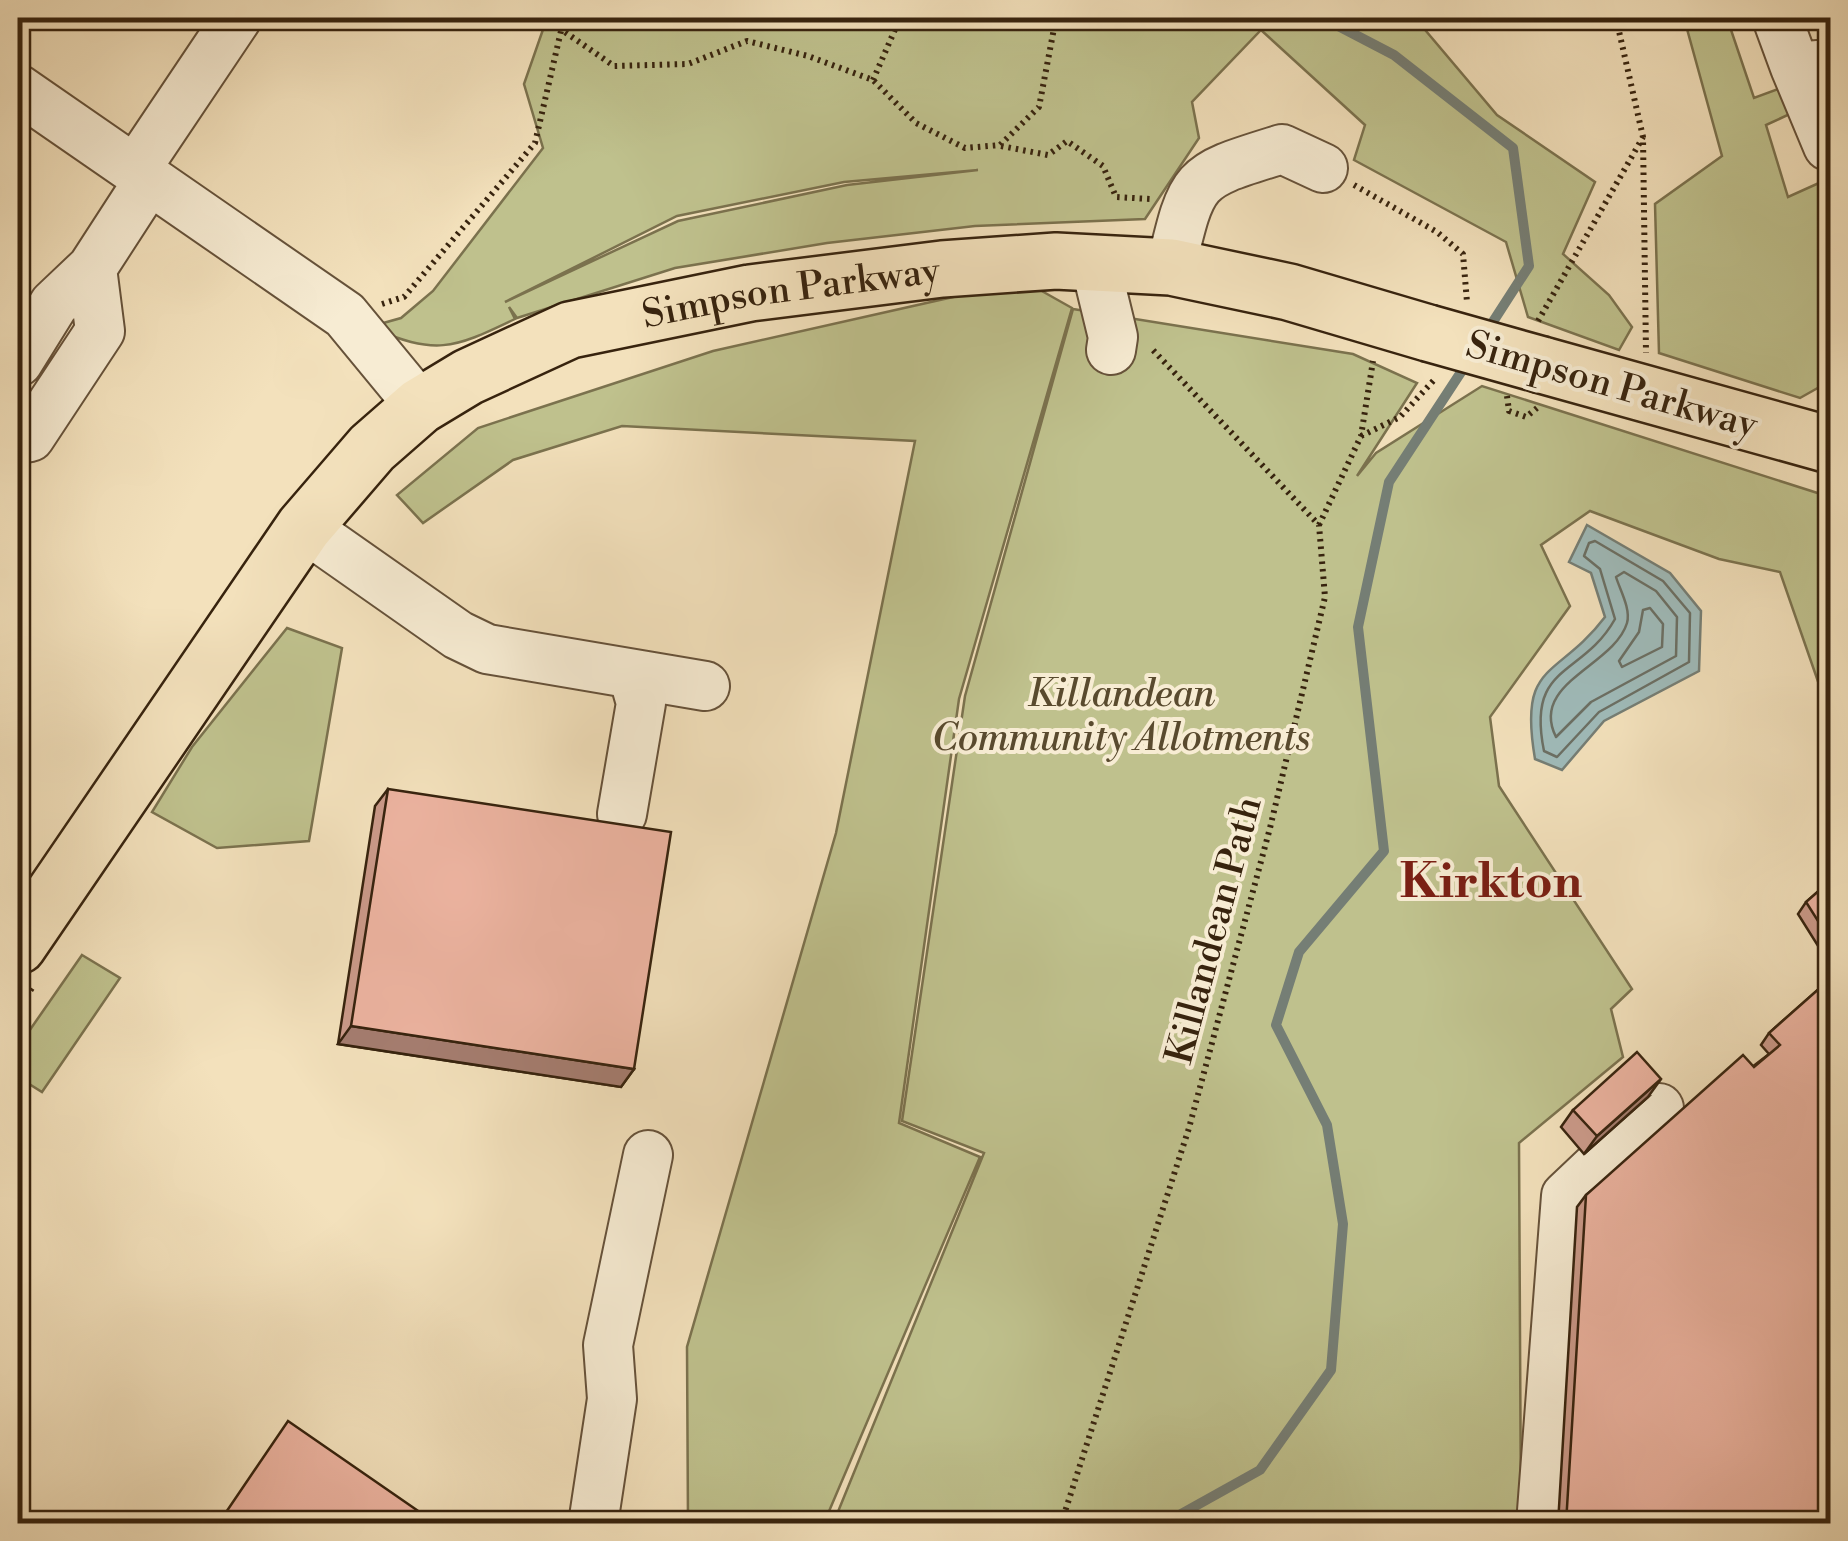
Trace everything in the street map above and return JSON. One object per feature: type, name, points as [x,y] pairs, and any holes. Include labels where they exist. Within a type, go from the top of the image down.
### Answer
[{"type":"main road","name":"Simpson Parkway","points":[[18,946],[304,527],[372,448],[420,406],[468,377],[570,330],[769,290],[942,269],[1056,261],[1100,281],[1171,267],[1289,292],[1830,445]]},
{"type":"lane","points":[[18,362],[54,304],[92,268],[142,175],[237,18]]},
{"type":"lane","points":[[1776,18],[1813,66],[1828,146]]},
{"type":"lane","points":[[18,90],[345,315],[420,406]]},
{"type":"lane","points":[[1171,267],[1187,202],[1211,172],[1282,149],[1323,168]]},
{"type":"lane","points":[[18,440],[30,437],[100,331],[92,268]]},
{"type":"lane","points":[[1100,281],[1113,337],[1111,350]]},
{"type":"lane","points":[[304,527],[458,634],[487,649],[705,686]]},
{"type":"lane","points":[[622,814],[641,703],[632,675]]},
{"type":"lane","points":[[1542,1524],[1566,1196],[1659,1108]]},
{"type":"lane","points":[[592,1524],[612,1399],[608,1345],[648,1155]]},
{"type":"path","points":[[345,315],[404,297],[535,142],[564,18]]},
{"type":"path","points":[[873,80],[900,18]]},
{"type":"path","points":[[1000,146],[1038,107],[1056,18]]},
{"type":"path","points":[[1616,18],[1643,137],[1646,394]]},
{"type":"path","points":[[559,28],[614,66],[688,64],[747,42],[808,56],[873,80],[916,122],[965,148],[1000,146],[1048,154],[1067,141],[1103,166],[1116,197],[1187,202]]},
{"type":"path","points":[[1509,411],[1528,358],[1643,137]]},
{"type":"path","points":[[1100,281],[1319,525],[1360,436],[1368,388]]},
{"type":"path","name":"Killandean Path","points":[[1062,1524],[1188,1128],[1270,828],[1325,597],[1319,525]]},
{"type":"green space","points":[[547,18],[1415,18],[1497,115],[1595,182],[1563,254],[1609,295],[1632,327],[1619,350],[1528,317],[1506,242],[1354,160],[1365,125],[1261,30],[1192,102],[1199,138],[1145,219],[975,226],[827,243],[675,268],[517,318],[509,307],[515,319],[458,343],[411,342],[369,327],[401,318],[433,291],[543,148],[524,84]],"holes":[[[978,170],[847,185],[678,221],[505,302],[677,216],[844,182]]]},
{"type":"green space","points":[[1684,18],[1727,18],[1754,98],[1778,89],[1790,114],[1766,125],[1788,197],[1830,178],[1830,381],[1800,398],[1659,353],[1655,204],[1722,156]]},
{"type":"green space","points":[[1024,281],[1072,308],[959,699],[899,1123],[980,1157],[824,1523],[688,1523],[687,1347],[836,833],[915,441],[622,426],[513,460],[423,523],[397,495],[478,428],[713,351]]},
{"type":"green space","name":"Killandean Community Allotments","points":[[1073,309],[1353,354],[1417,383],[1357,476],[1376,453],[1482,386],[1830,497],[1830,716],[1780,572],[1719,559],[1590,511],[1541,545],[1570,606],[1490,717],[1499,786],[1632,989],[1611,1009],[1623,1057],[1519,1143],[1521,1523],[833,1524],[984,1153],[902,1121],[965,696]]},
{"type":"green space","points":[[287,628],[342,648],[309,841],[217,848],[152,812],[192,747]]},
{"type":"green space","points":[[82,955],[120,978],[42,1092],[18,1077],[18,1047]]},
{"type":"water","points":[[1587,525],[1670,573],[1701,611],[1699,671],[1604,721],[1562,770],[1535,759],[1532,704],[1546,674],[1605,617],[1591,573],[1569,562]]},
{"type":"building","points":[[388,789],[671,832],[634,1069],[351,1026]]},
{"type":"building","points":[[1830,881],[1830,940],[1806,902]]},
{"type":"building","points":[[1830,979],[1830,1524],[1566,1524],[1586,1195],[1743,1055],[1754,1067],[1780,1045],[1769,1033]]},
{"type":"building","points":[[1637,1052],[1661,1079],[1597,1136],[1573,1110]]},
{"type":"building","points":[[288,1421],[437,1524],[218,1524]]},
{"type":"waterway","points":[[1323,18],[1394,55],[1513,148],[1529,266],[1487,331]]},
{"type":"waterway","points":[[1163,1524],[1260,1470],[1331,1370],[1343,1224],[1327,1125],[1276,1025],[1299,952],[1384,851],[1358,627],[1389,482],[1467,363]]},
{"type":"district","name":"Kirkton","points":[[1491,880]]}]
